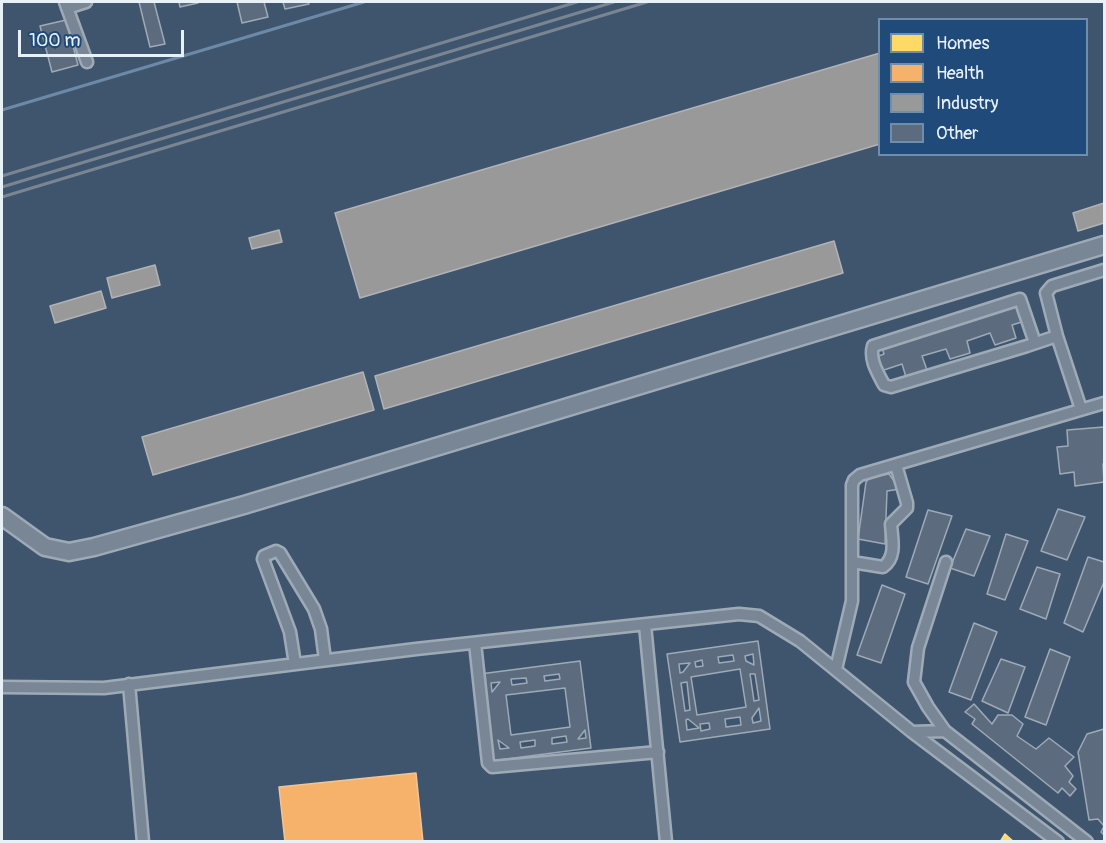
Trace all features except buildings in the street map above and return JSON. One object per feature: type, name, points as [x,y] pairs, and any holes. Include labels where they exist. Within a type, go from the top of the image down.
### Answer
[{"type":"street","points":[[86,2],[66,5],[87,62]]},
{"type":"street","points":[[2,516],[45,547],[69,552],[94,547],[244,505],[1104,245]]},
{"type":"street","points":[[1081,409],[1057,336],[1046,293],[1052,286],[1104,270]]},
{"type":"street","points":[[1035,343],[1020,299],[873,346],[872,352],[879,377],[884,385],[891,387],[1035,343],[1057,336]]},
{"type":"street","points":[[836,669],[852,601],[852,485],[854,480],[860,476],[1104,403]]},
{"type":"street","points":[[852,562],[883,567],[889,563],[892,556],[891,524],[907,508],[896,465]]},
{"type":"street","points":[[295,664],[291,632],[263,559],[264,556],[276,551],[280,553],[314,609],[321,629],[325,660]]},
{"type":"street","points":[[946,562],[918,648],[914,682],[945,731],[1087,842]]},
{"type":"street","points":[[2,687],[104,687],[739,614],[759,616],[800,641],[912,732],[1058,842]]},
{"type":"street","points":[[645,625],[666,842]]},
{"type":"street","points":[[475,643],[488,763],[492,767],[658,752]]},
{"type":"street","points":[[129,684],[143,842]]},
{"type":"street","points":[[912,732],[945,731]]},
{"type":"street","points":[[1014,810],[1025,793]]},
{"type":"waterway","points":[[2,110],[364,2]]},
{"type":"railway","points":[[2,176],[577,2]]},
{"type":"railway","points":[[2,187],[614,2]]},
{"type":"railway","points":[[2,197],[647,2]]}]
